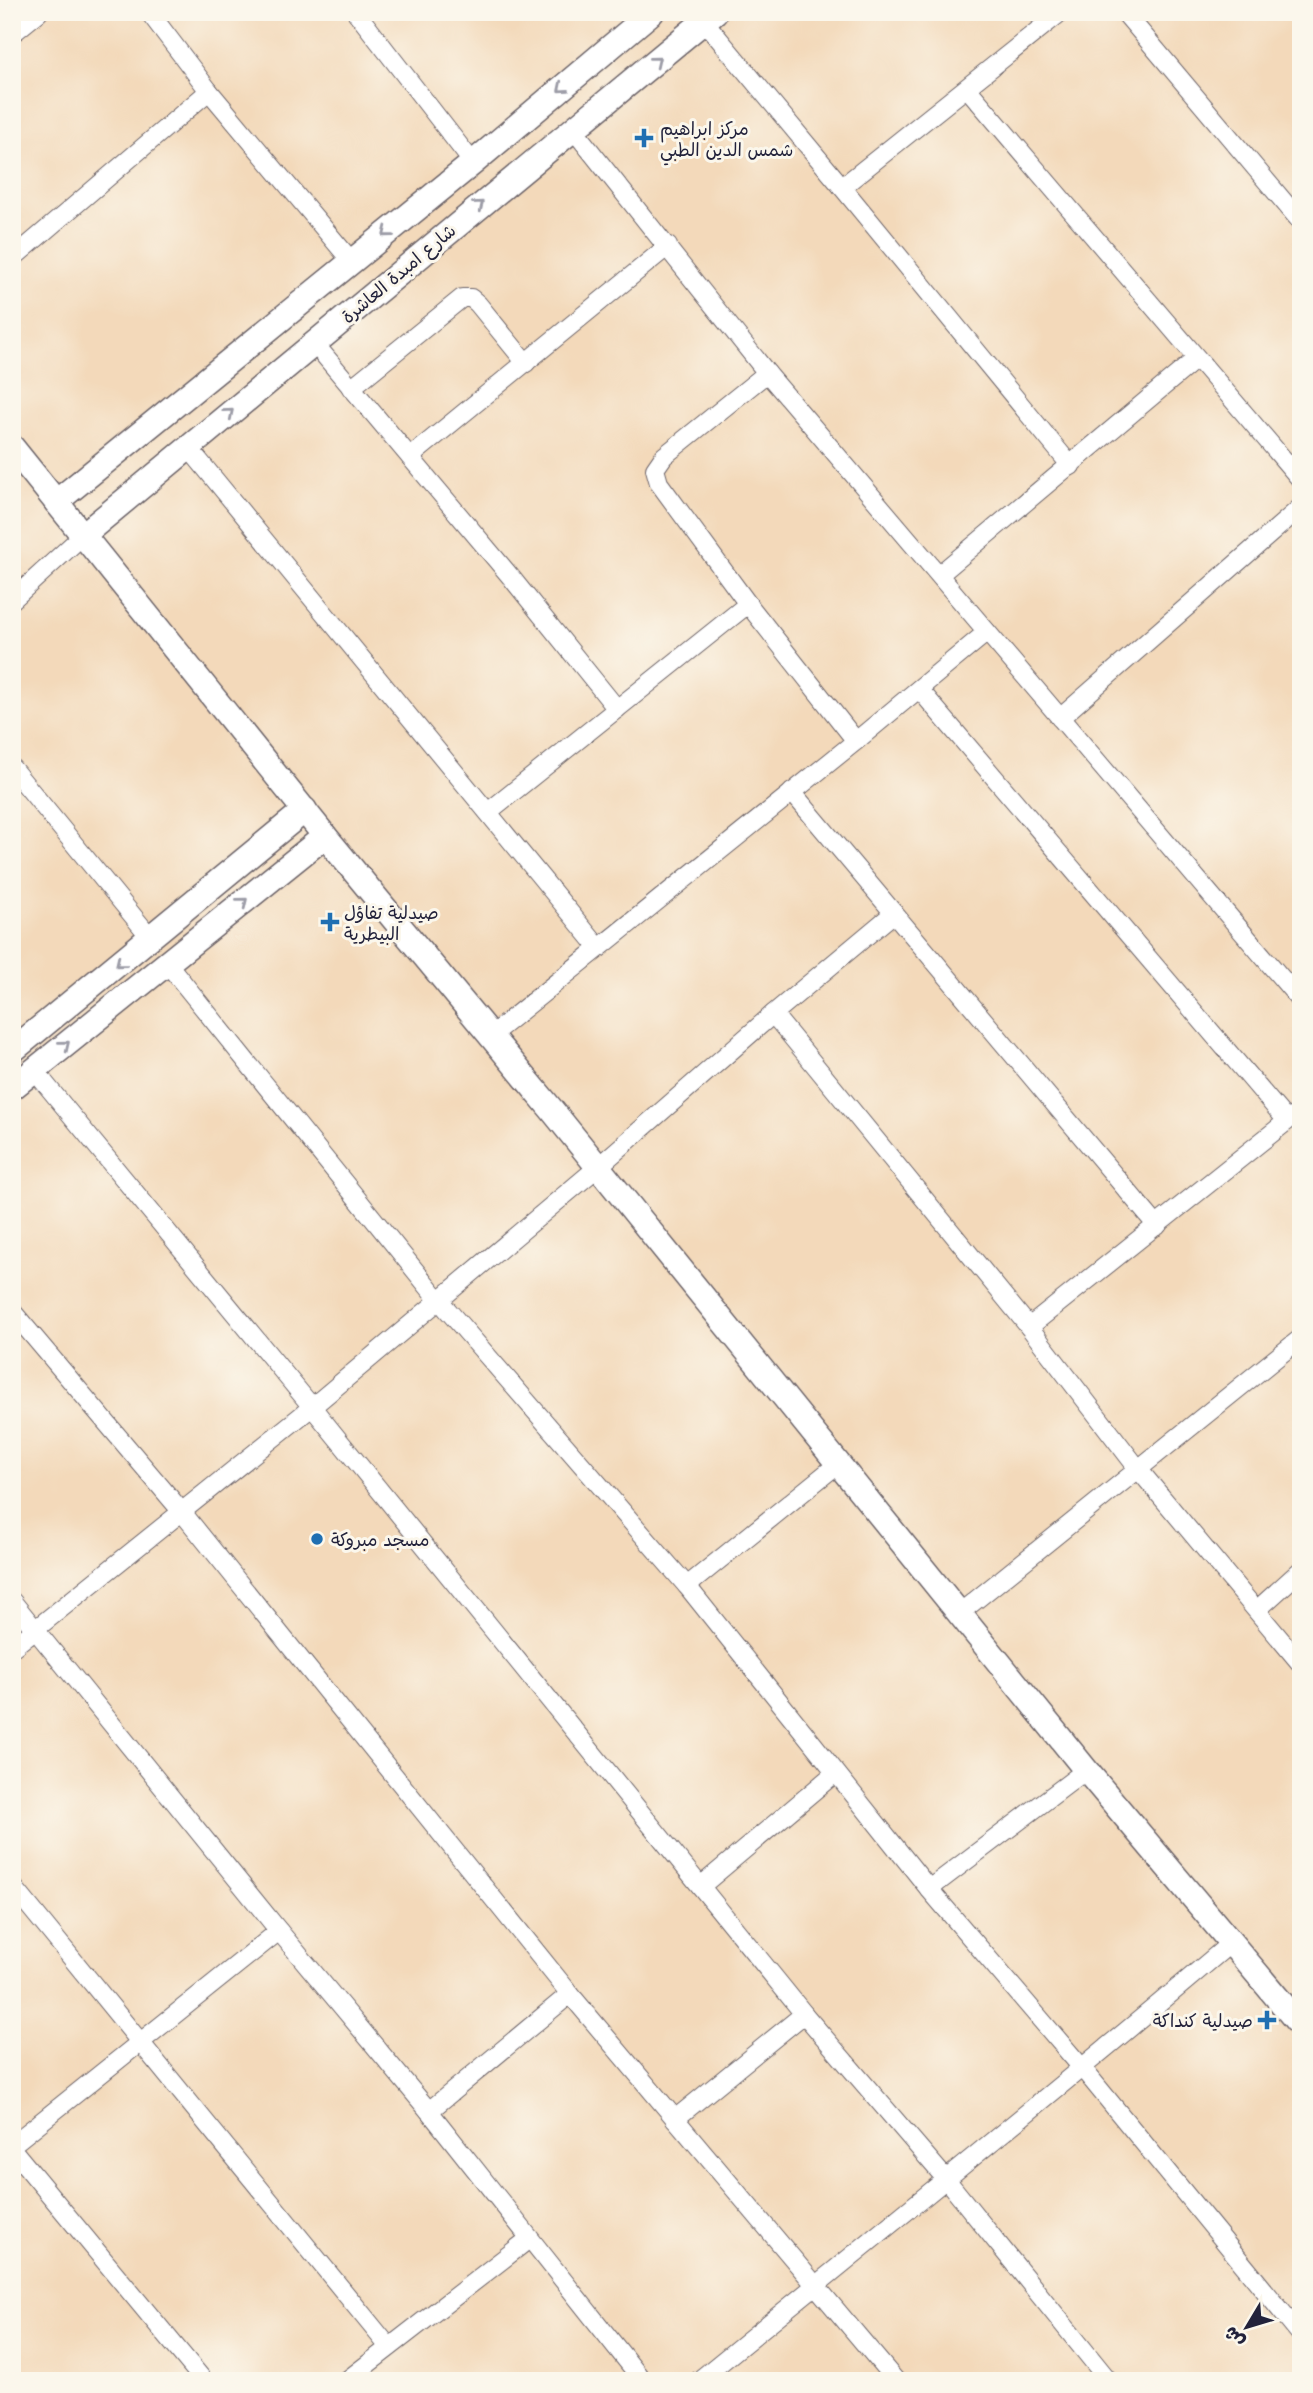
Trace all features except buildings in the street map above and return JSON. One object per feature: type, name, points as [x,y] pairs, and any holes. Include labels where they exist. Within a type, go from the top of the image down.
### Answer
[{"type":"main road","name":"شارع امبدة العاشرة","points":[[55,502],[473,163],[652,12]]},
{"type":"main road","name":"شارع امبدة العاشرة","points":[[83,535],[710,17]]},
{"type":"main road","points":[[12,447],[325,836],[961,1612],[1086,1770],[1300,2023]]},
{"type":"main road","points":[[112,457],[136,489]]},
{"type":"main road","points":[[12,1051],[305,810]]},
{"type":"main road","points":[[12,1088],[325,836]]},
{"type":"street","points":[[12,34],[39,12]]},
{"type":"street","points":[[149,12],[209,91],[352,262]]},
{"type":"street","points":[[356,12],[473,163]]},
{"type":"street","points":[[842,187],[1061,12]]},
{"type":"street","points":[[1124,12],[1301,222]]},
{"type":"street","points":[[710,17],[842,187],[1071,466]]},
{"type":"street","points":[[967,88],[1301,480]]},
{"type":"street","points":[[12,259],[209,91]]},
{"type":"street","points":[[573,129],[767,373],[1301,1001]]},
{"type":"street","points":[[410,457],[668,246]]},
{"type":"street","points":[[351,388],[462,299],[471,298],[478,304],[526,363]]},
{"type":"street","points":[[314,343],[510,576],[617,709]]},
{"type":"street","points":[[940,574],[1196,359]]},
{"type":"street","points":[[767,373],[664,456],[655,469],[659,483],[748,604],[856,741]]},
{"type":"street","points":[[188,447],[599,948]]},
{"type":"street","points":[[1060,718],[1301,507]]},
{"type":"street","points":[[12,600],[83,535]]},
{"type":"street","points":[[488,812],[748,604]]},
{"type":"street","points":[[490,1035],[856,741],[986,632]]},
{"type":"street","points":[[919,689],[1294,1116],[1029,1328]]},
{"type":"street","points":[[13,769],[151,938]]},
{"type":"street","points":[[792,792],[1157,1226]]},
{"type":"street","points":[[12,1648],[312,1407],[598,1167],[773,1014],[894,913]]},
{"type":"street","points":[[167,963],[438,1299],[687,1586],[929,1889],[1083,2069],[1301,2335]]},
{"type":"street","points":[[773,1014],[1029,1328],[1139,1470],[1301,1664]]},
{"type":"street","points":[[34,1070],[312,1407],[804,2014],[945,2178],[1109,2381]]},
{"type":"street","points":[[12,1311],[183,1512],[570,1994],[896,2381]]},
{"type":"street","points":[[961,1612],[1301,1338]]},
{"type":"street","points":[[687,1586],[839,1463]]},
{"type":"street","points":[[1257,1610],[1301,1570]]},
{"type":"street","points":[[12,1601],[279,1931],[429,2111],[643,2381]]},
{"type":"street","points":[[929,1889],[1086,1770]]},
{"type":"street","points":[[701,1886],[835,1773]]},
{"type":"street","points":[[12,1885],[389,2347]]},
{"type":"street","points":[[204,2381],[12,2147],[279,1931]]},
{"type":"street","points":[[698,2381],[945,2178],[1083,2069],[1232,1942]]},
{"type":"street","points":[[429,2111],[570,1994]]},
{"type":"street","points":[[675,2119],[804,2014]]},
{"type":"street","points":[[346,2381],[529,2239]]},
{"type":"place","name":"مركز ابراهيم شمس الدين الطبي","points":[[644,138]]},
{"type":"place","name":"صيدلية تفاؤل البيطرية","points":[[330,922]]},
{"type":"place","name":"مسجد مبروكة","points":[[317,1539]]},
{"type":"place","name":"صيدلية كنداكة","points":[[1267,2020]]}]
